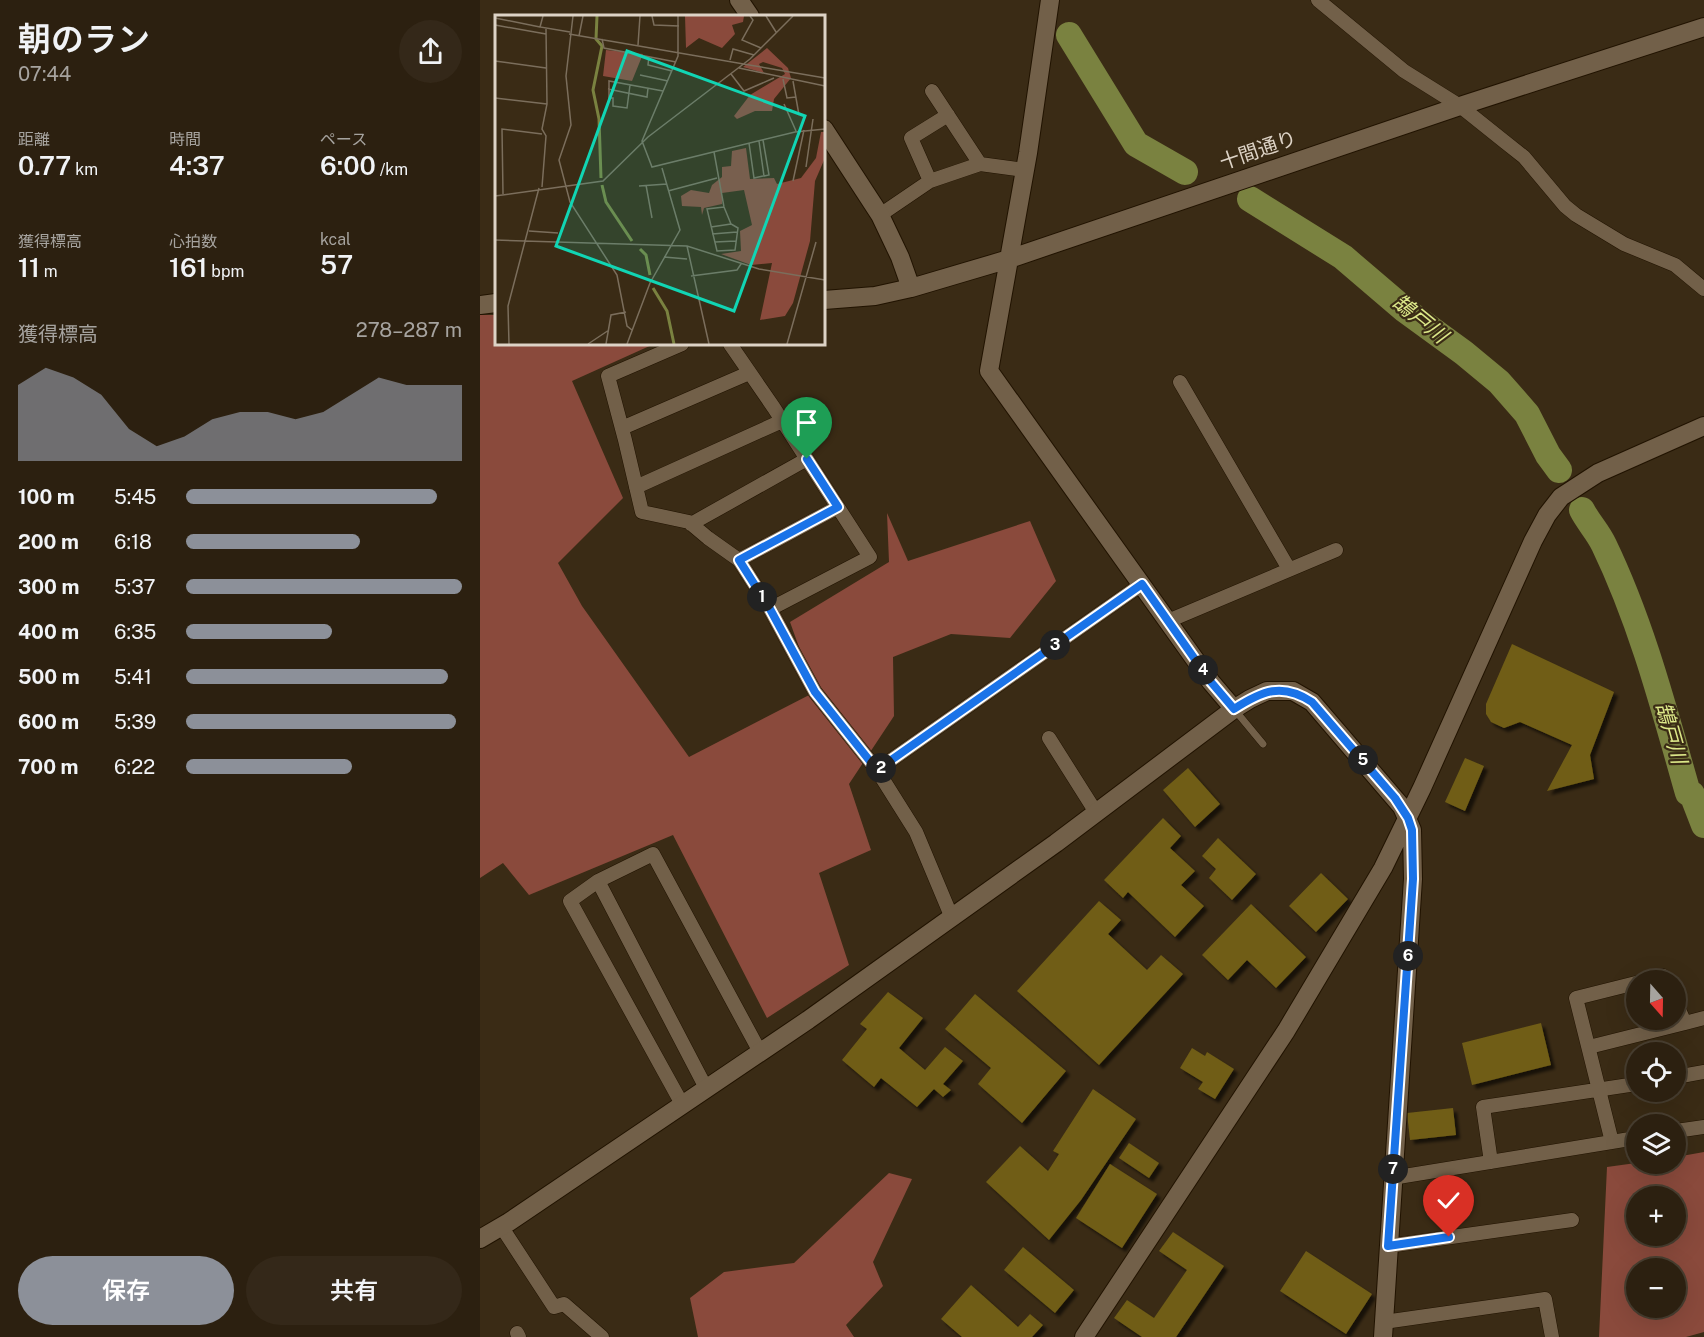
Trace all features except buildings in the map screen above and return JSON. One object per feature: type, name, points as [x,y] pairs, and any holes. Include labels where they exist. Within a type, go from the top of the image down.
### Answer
[{"type":"street","points":[[739,0],[749,15]]},
{"type":"street","points":[[1050,0],[1025,170],[989,371],[1211,682],[1234,709]]},
{"type":"street","points":[[1317,0],[1404,71],[1460,106],[1524,158],[1565,206],[1576,215],[1624,244],[1675,265],[1704,289]]},
{"type":"street","name":"十間通り","points":[[825,300],[866,297],[911,288],[1009,260],[1460,106],[1704,27]]},
{"type":"street","points":[[932,92],[980,164]]},
{"type":"street","points":[[930,181],[911,138],[948,115]]},
{"type":"street","points":[[825,131],[880,215],[900,257],[911,288]]},
{"type":"street","points":[[880,215],[930,181],[980,164],[1025,170]]},
{"type":"street","points":[[480,305],[495,303]]},
{"type":"street","points":[[680,345],[608,376],[642,512],[689,522],[739,560],[770,609],[815,692],[877,770],[916,832],[952,918]]},
{"type":"street","points":[[731,345],[870,557],[770,609]]},
{"type":"street","points":[[622,428],[749,373]]},
{"type":"street","points":[[1180,382],[1289,569]]},
{"type":"street","points":[[636,487],[782,421]]},
{"type":"street","points":[[1084,1337],[1286,1031],[1383,868],[1547,515],[1561,497],[1598,473],[1704,426]]},
{"type":"street","points":[[692,524],[807,459]]},
{"type":"street","points":[[739,560],[838,507]]},
{"type":"street","points":[[1168,621],[1336,550]]},
{"type":"street","points":[[877,770],[1142,584]]},
{"type":"street","points":[[480,1239],[760,1052],[952,918],[1097,814],[1234,709],[1267,691],[1293,692],[1312,702],[1384,784],[1408,818],[1412,830],[1413,879],[1383,1329],[1545,1299],[1552,1337]]},
{"type":"street","points":[[1049,738],[1097,814]]},
{"type":"street","points":[[682,1104],[570,901],[598,881],[652,854],[760,1052]]},
{"type":"street","points":[[598,881],[706,1088]]},
{"type":"street","points":[[1612,1142],[1576,998],[1626,986]]},
{"type":"street","points":[[1686,1023],[1704,1018]]},
{"type":"street","points":[[1589,1047],[1657,1030]]},
{"type":"street","points":[[1686,1075],[1704,1072]]},
{"type":"street","points":[[1491,1162],[1483,1107],[1626,1086]]},
{"type":"street","points":[[1686,1130],[1704,1127]]},
{"type":"street","points":[[1392,1178],[1626,1140]]},
{"type":"street","points":[[1388,1246],[1572,1220]]},
{"type":"street","points":[[501,1226],[554,1307],[564,1304],[602,1337]]},
{"type":"lane","points":[[1234,709],[1263,744]]},
{"type":"shaded area","points":[[480,315],[495,315],[495,345],[652,345],[572,381],[623,498],[558,563],[582,606],[689,757],[815,692],[790,622],[889,562],[887,513],[908,561],[1030,521],[1056,581],[1010,638],[951,634],[893,657],[894,716],[849,784],[871,850],[819,873],[849,965],[767,1018],[673,835],[529,895],[503,863],[480,878]]},
{"type":"shaded area","points":[[1704,1152],[1704,1332],[1686,1337],[1599,1337],[1607,1167],[1626,1164],[1626,1174],[1686,1174],[1686,1155]]},
{"type":"shaded area","points":[[889,1173],[912,1179],[873,1262],[883,1286],[846,1325],[854,1337],[698,1337],[690,1298],[724,1272],[794,1263]]},
{"type":"waterway","name":"鵠戸川","points":[[1069,35],[1136,144],[1185,172]]},
{"type":"waterway","name":"鵠戸川","points":[[1250,199],[1343,257],[1405,310],[1499,382],[1527,414],[1548,455],[1559,470]]},
{"type":"waterway","name":"鵠戸川","points":[[1582,510],[1604,545],[1630,605],[1688,793],[1692,794],[1704,825]]},
{"type":"route","points":[[807,459],[838,507],[739,560],[770,609],[815,692],[877,770],[1142,584],[1211,682],[1234,709],[1267,691],[1293,692],[1304,697],[1312,702],[1384,784],[1402,807],[1410,824],[1413,854],[1388,1246],[1449,1237]]}]
